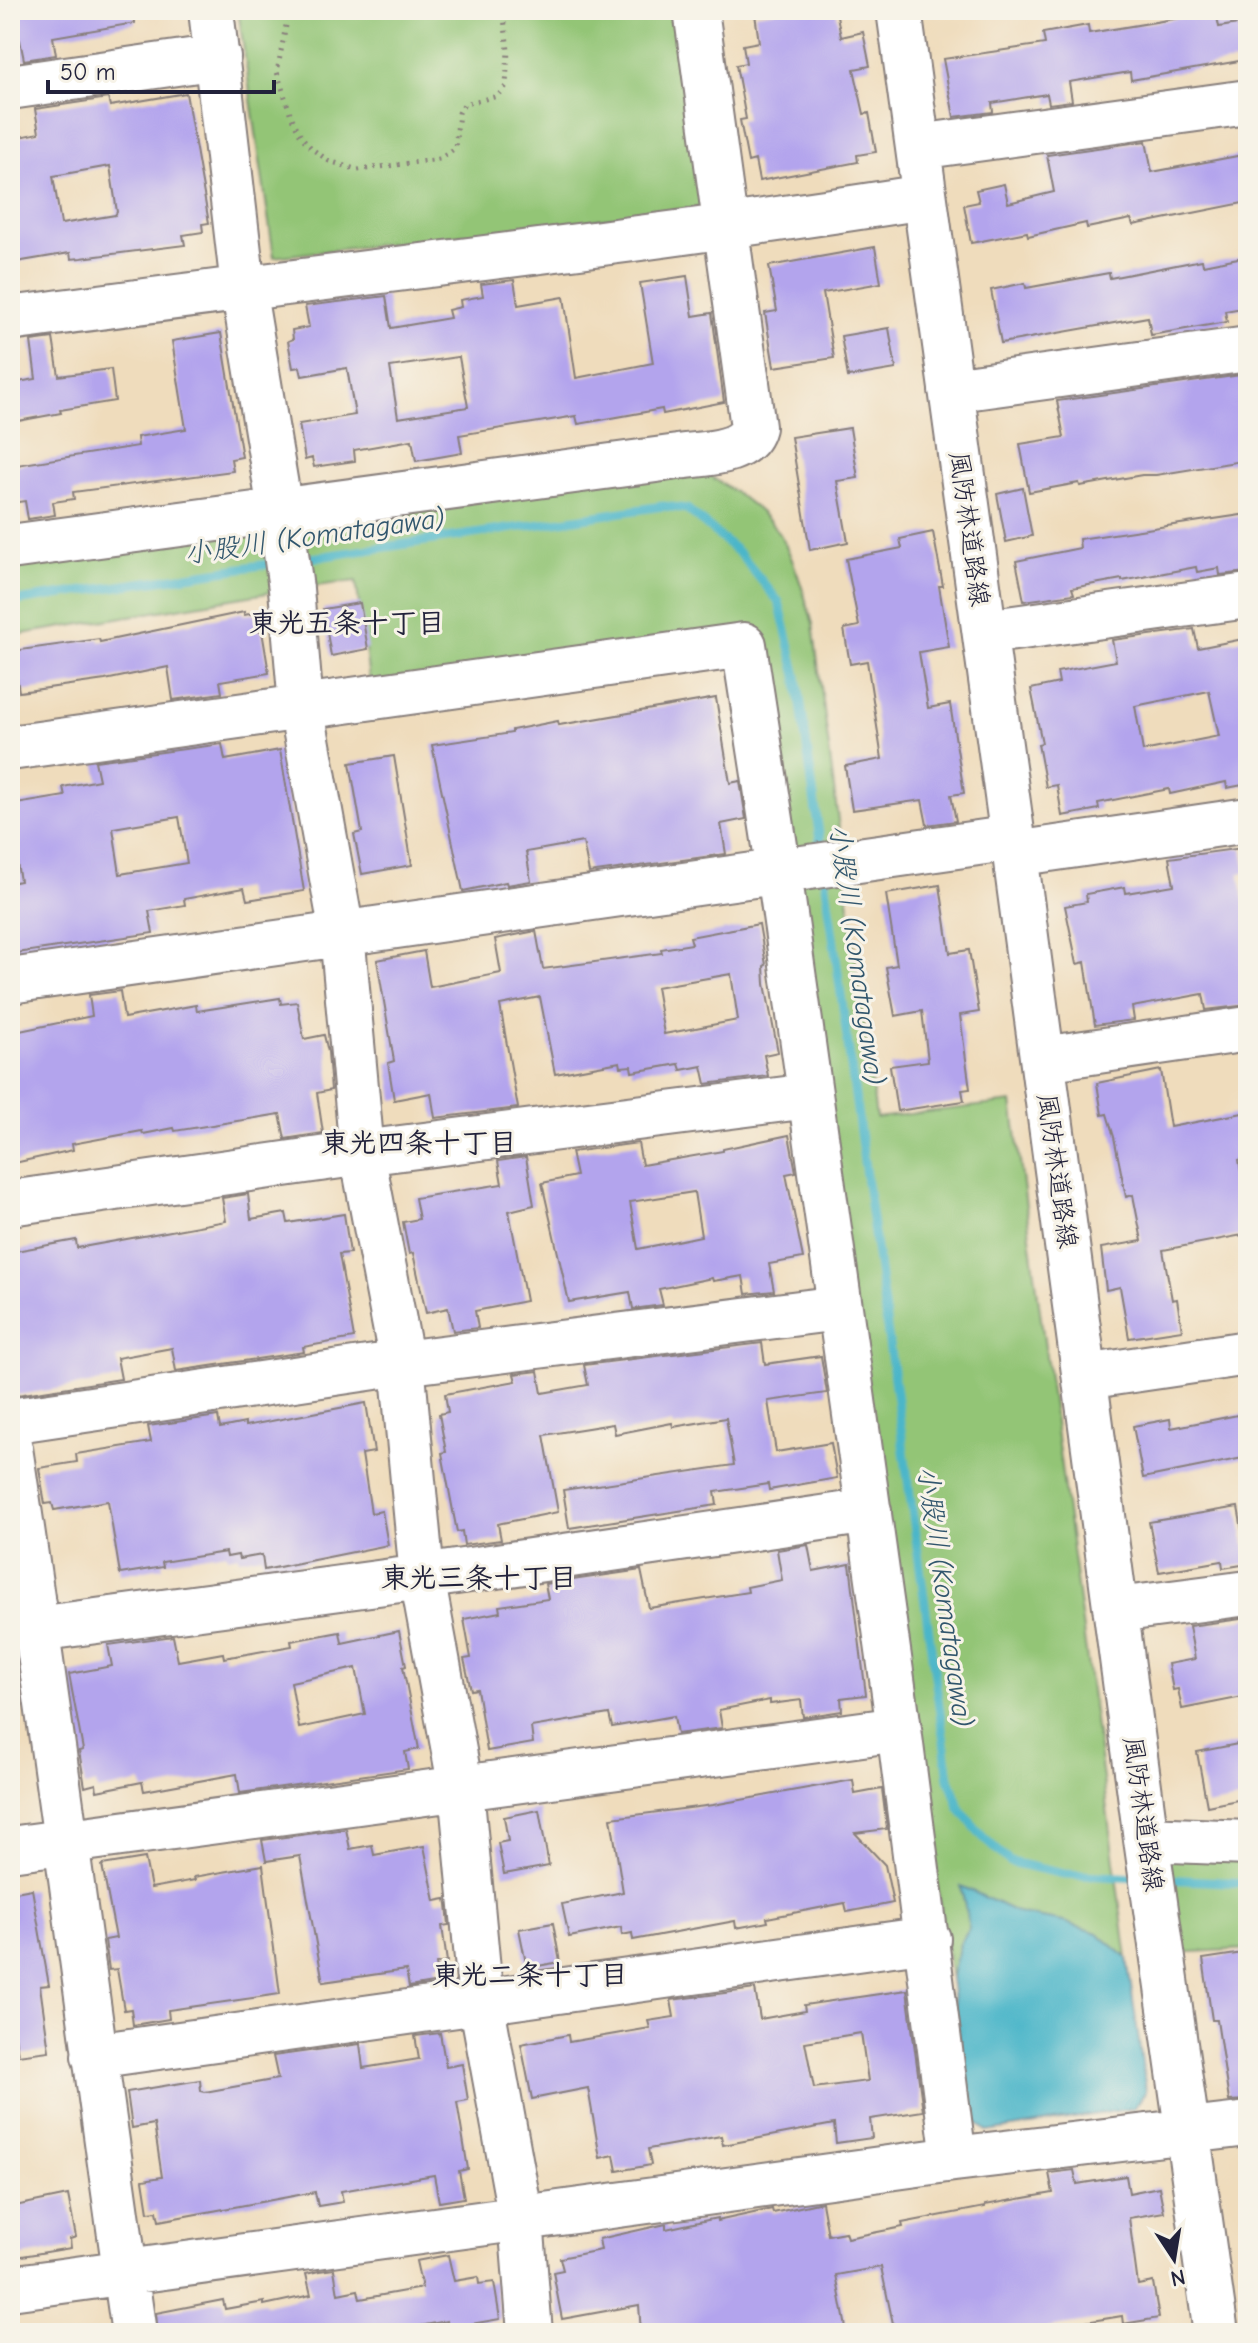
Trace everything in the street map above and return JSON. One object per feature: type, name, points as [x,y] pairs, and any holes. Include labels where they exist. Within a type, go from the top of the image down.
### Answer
[{"type":"street","points":[[211,10],[243,287],[289,576],[301,706],[342,933],[362,1153],[402,1363],[422,1577],[461,1789],[481,2001],[521,2219],[530,2333]]},
{"type":"street","points":[[10,547],[282,522],[740,446],[750,438],[753,427],[696,10]]},
{"type":"street","name":"風防林道路線","points":[[899,10],[1216,2333]]},
{"type":"street","points":[[10,87],[218,57]]},
{"type":"street","points":[[918,147],[1248,102]]},
{"type":"street","points":[[10,319],[726,228],[924,197]]},
{"type":"street","points":[[951,390],[1248,349]]},
{"type":"street","points":[[985,632],[1248,596]]},
{"type":"street","points":[[10,748],[744,645],[789,870],[809,1096],[928,1939],[954,2159]]},
{"type":"street","points":[[10,981],[842,863],[1248,820]]},
{"type":"street","points":[[1043,1059],[1248,1029]]},
{"type":"street","points":[[10,1203],[362,1153],[809,1096]]},
{"type":"street","points":[[10,1421],[402,1363],[839,1308]]},
{"type":"street","points":[[1085,1377],[1248,1353]]},
{"type":"street","points":[[10,1448],[134,2333]]},
{"type":"street","points":[[37,1629],[422,1577],[869,1511]]},
{"type":"street","points":[[1117,1610],[1248,1593]]},
{"type":"street","points":[[10,1849],[899,1729]]},
{"type":"street","points":[[1148,1852],[1248,1843]]},
{"type":"street","points":[[94,2056],[928,1939]]},
{"type":"street","points":[[10,2288],[954,2159],[1248,2124]]},
{"type":"street","points":[[1238,2333],[1248,2332]]},
{"type":"path","points":[[289,10],[277,72],[291,116],[312,149],[329,161],[358,170],[440,159],[455,148],[459,113],[464,104],[498,96],[506,86],[508,50],[503,10]]},
{"type":"green space","points":[[238,10],[677,10],[704,207],[274,257]]},
{"type":"green space","points":[[678,457],[734,492],[773,525],[791,557],[813,624],[876,1118],[1012,1102],[1127,1958],[1097,1933],[1063,1922],[1020,1914],[962,1887],[969,1928],[960,1944],[951,1979],[753,639],[370,687],[356,581],[10,636],[10,547]]},
{"type":"green space","points":[[1158,1855],[1248,1857],[1248,1949],[1173,1953]]},
{"type":"water","points":[[961,1886],[1020,1914],[1063,1922],[1097,1933],[1127,1958],[1146,2091],[1134,2108],[988,2132],[970,2116],[951,1979],[960,1944],[969,1928]]},
{"type":"building","points":[[10,10],[134,10],[135,23],[53,37],[56,55],[24,60],[20,40],[10,41]]},
{"type":"building","points":[[781,10],[836,10],[841,37],[863,32],[870,66],[854,69],[864,114],[869,113],[876,152],[857,155],[858,162],[759,181],[755,160],[748,162],[740,120],[746,119],[736,65],[746,63],[743,45],[759,42],[755,14]]},
{"type":"building","points":[[1216,12],[1219,27],[1238,24],[1245,60],[1131,80],[1130,72],[1069,82],[1072,101],[1049,104],[1047,94],[992,103],[993,112],[954,117],[943,59],[1045,44],[1043,33],[1088,25],[1089,33]]},
{"type":"building","points":[[186,93],[209,223],[202,224],[203,232],[183,235],[185,245],[71,259],[70,253],[10,263],[10,139],[39,133],[35,109],[108,98],[110,106]],"holes":[[[110,166],[115,215],[61,224],[53,176]]]},
{"type":"building","points":[[1146,141],[1152,172],[1248,154],[1248,202],[1133,225],[1131,219],[1087,228],[1086,223],[1028,236],[1027,232],[971,243],[964,205],[979,202],[976,190],[1004,184],[1008,203],[1054,192],[1047,155]]},
{"type":"building","points":[[875,247],[881,283],[823,293],[834,358],[774,367],[765,313],[777,311],[769,266]]},
{"type":"building","points":[[1248,256],[1248,307],[1225,311],[1227,322],[1151,335],[1148,317],[1001,343],[991,290],[1025,283],[1026,288],[1109,273],[1110,278],[1202,260],[1203,265]]},
{"type":"building","points":[[687,276],[693,316],[712,313],[724,402],[663,414],[662,409],[578,424],[576,416],[459,435],[462,453],[416,461],[412,440],[354,450],[355,461],[314,467],[312,458],[305,460],[299,424],[355,415],[347,368],[302,376],[300,367],[293,368],[288,341],[293,339],[292,330],[309,327],[305,306],[386,296],[391,328],[450,318],[448,310],[461,307],[460,300],[483,296],[481,284],[514,280],[518,305],[564,297],[576,378],[653,363],[640,283]],"holes":[[[459,357],[468,407],[398,418],[390,367]]]},
{"type":"building","points":[[889,328],[896,369],[848,377],[841,336]]},
{"type":"building","points":[[221,333],[242,457],[231,459],[233,471],[73,492],[74,499],[53,502],[55,515],[28,519],[25,501],[10,503],[10,466],[138,446],[137,437],[186,429],[172,341]]},
{"type":"building","points":[[53,338],[59,376],[111,369],[115,401],[18,421],[12,383],[36,379],[31,341]]},
{"type":"building","points":[[1248,374],[1248,460],[1029,492],[1020,444],[1064,437],[1057,401]]},
{"type":"building","points":[[850,428],[858,478],[837,481],[848,542],[810,550],[791,437]]},
{"type":"building","points":[[1023,488],[1032,536],[1006,542],[997,494]]},
{"type":"building","points":[[1248,514],[1248,572],[1220,575],[1219,568],[1197,572],[1196,567],[1072,588],[1074,594],[1024,601],[1016,561],[1080,548],[1079,539]]},
{"type":"building","points":[[933,532],[943,586],[939,586],[949,647],[919,652],[928,708],[950,704],[964,793],[951,795],[956,821],[927,825],[922,800],[852,810],[845,766],[882,759],[867,661],[850,664],[844,629],[859,626],[846,559],[902,548],[900,539]]},
{"type":"building","points":[[360,603],[368,649],[331,656],[323,609]]},
{"type":"building","points":[[244,612],[244,615],[255,613],[258,631],[262,631],[269,673],[220,681],[222,693],[173,700],[168,667],[19,692],[13,651],[99,639],[100,642]]},
{"type":"building","points":[[1194,629],[1198,648],[1248,638],[1248,784],[1227,788],[1226,782],[1170,794],[1169,789],[1098,803],[1099,809],[1062,816],[1057,785],[1046,787],[1038,744],[1042,743],[1031,689],[1059,683],[1057,672],[1116,661],[1112,640]],"holes":[[[1209,691],[1219,736],[1143,751],[1135,706]]]},
{"type":"building","points":[[716,698],[730,783],[740,781],[746,819],[721,824],[726,854],[589,873],[583,842],[526,852],[531,881],[507,885],[506,882],[463,891],[432,745],[512,733],[512,730],[558,721],[559,725]]},
{"type":"building","points":[[222,744],[225,760],[280,750],[304,891],[247,900],[244,888],[184,899],[185,905],[149,911],[153,933],[10,954],[10,883],[20,881],[10,805],[65,796],[63,787],[99,780],[95,761]],"holes":[[[179,817],[187,863],[120,874],[113,828]]]},
{"type":"building","points":[[394,756],[412,865],[362,874],[354,834],[362,832],[350,763]]},
{"type":"building","points":[[1242,848],[1246,872],[1239,873],[1248,921],[1248,1005],[1206,1010],[1203,994],[1132,1007],[1134,1020],[1095,1025],[1085,962],[1077,964],[1065,906],[1087,902],[1086,894],[1125,887],[1126,893],[1174,885],[1169,858]]},
{"type":"building","points":[[940,885],[950,953],[969,950],[979,1012],[960,1015],[970,1089],[962,1090],[964,1101],[897,1111],[890,1066],[928,1061],[922,1011],[895,1016],[886,967],[897,965],[886,894]]},
{"type":"building","points":[[759,924],[766,965],[765,984],[778,1052],[764,1055],[768,1076],[706,1084],[702,1066],[681,1070],[679,1064],[632,1072],[631,1066],[621,1067],[620,1062],[555,1074],[540,997],[500,1005],[518,1108],[435,1118],[431,1093],[394,1100],[388,1063],[394,1061],[377,960],[424,951],[430,987],[501,973],[495,939],[536,931],[543,969],[662,953],[661,949],[692,944],[690,937]],"holes":[[[731,974],[738,1020],[664,1034],[656,987]]]},
{"type":"building","points":[[120,991],[124,1018],[196,1005],[197,1011],[280,998],[281,1004],[297,1002],[304,1039],[324,1035],[328,1052],[331,1090],[317,1093],[323,1133],[285,1139],[280,1114],[175,1131],[174,1128],[143,1134],[142,1131],[72,1144],[73,1150],[10,1164],[10,1033],[92,1016],[89,995]]},
{"type":"building","points":[[1161,1070],[1170,1127],[1248,1112],[1248,1159],[1239,1160],[1248,1234],[1163,1250],[1172,1300],[1177,1299],[1182,1330],[1129,1338],[1120,1287],[1106,1290],[1101,1248],[1142,1241],[1133,1195],[1126,1197],[1114,1137],[1107,1114],[1102,1115],[1097,1083]]},
{"type":"building","points":[[789,1135],[796,1172],[786,1174],[803,1258],[769,1264],[774,1291],[746,1294],[743,1276],[713,1281],[712,1278],[659,1289],[663,1305],[633,1309],[630,1292],[569,1302],[542,1183],[576,1176],[571,1152],[638,1143],[642,1165]],"holes":[[[694,1192],[701,1236],[638,1249],[630,1202]]]},
{"type":"building","points":[[526,1157],[534,1205],[509,1211],[526,1301],[475,1311],[478,1328],[453,1331],[448,1308],[426,1313],[403,1222],[419,1219],[415,1198],[502,1184],[498,1161]]},
{"type":"building","points":[[248,1194],[251,1219],[286,1213],[288,1223],[344,1214],[350,1253],[339,1254],[354,1338],[303,1347],[304,1352],[176,1371],[172,1348],[117,1358],[121,1379],[17,1395],[10,1343],[10,1334],[18,1332],[10,1285],[10,1252],[76,1240],[77,1248],[226,1221],[222,1198]]},
{"type":"building","points":[[762,1343],[765,1364],[821,1356],[827,1393],[768,1401],[776,1452],[831,1443],[837,1478],[769,1490],[768,1484],[715,1492],[717,1505],[569,1528],[563,1490],[734,1465],[726,1418],[673,1427],[672,1423],[615,1434],[613,1424],[544,1435],[558,1512],[498,1524],[501,1540],[464,1545],[462,1531],[457,1532],[442,1453],[446,1452],[439,1414],[448,1412],[445,1394],[516,1381],[514,1374],[538,1371],[542,1393],[588,1385],[584,1365]]},
{"type":"building","points":[[366,1403],[374,1452],[362,1454],[371,1513],[382,1511],[388,1545],[264,1570],[262,1555],[239,1559],[238,1555],[227,1557],[226,1552],[162,1562],[163,1567],[120,1574],[108,1501],[54,1510],[52,1503],[45,1504],[39,1468],[77,1462],[76,1454],[151,1442],[148,1426],[218,1416],[220,1428],[245,1423],[245,1426]]},
{"type":"building","points":[[1248,1413],[1248,1457],[1143,1478],[1133,1426],[1170,1419],[1171,1428]]},
{"type":"building","points":[[1238,1507],[1248,1564],[1223,1568],[1222,1561],[1159,1572],[1149,1522]]},
{"type":"building","points":[[808,1545],[813,1571],[850,1564],[866,1695],[841,1698],[842,1711],[803,1717],[801,1700],[770,1704],[770,1700],[719,1710],[722,1728],[677,1734],[674,1716],[612,1727],[609,1714],[531,1727],[533,1743],[487,1751],[477,1689],[471,1690],[464,1659],[471,1658],[464,1619],[500,1612],[499,1606],[548,1599],[545,1584],[641,1570],[649,1608],[748,1592],[747,1587],[782,1580],[777,1550]]},
{"type":"building","points":[[1248,1618],[1248,1696],[1182,1709],[1178,1689],[1173,1690],[1168,1664],[1195,1659],[1189,1626]]},
{"type":"building","points":[[399,1631],[419,1749],[405,1752],[408,1769],[240,1793],[237,1774],[144,1791],[142,1782],[97,1791],[96,1784],[85,1787],[79,1751],[83,1750],[69,1674],[112,1666],[108,1645],[173,1636],[178,1661],[223,1653],[224,1658],[292,1646],[291,1641],[340,1632],[342,1643]],"holes":[[[356,1668],[365,1714],[299,1728],[291,1682]]]},
{"type":"building","points":[[1243,1743],[1248,1769],[1248,1798],[1207,1806],[1197,1752]]},
{"type":"building","points":[[853,1780],[855,1794],[882,1789],[887,1829],[855,1833],[885,1865],[893,1903],[847,1912],[845,1903],[767,1918],[768,1922],[736,1928],[735,1921],[633,1940],[632,1933],[622,1935],[621,1927],[569,1937],[562,1904],[623,1892],[611,1818],[713,1805]]},
{"type":"building","points":[[539,1810],[549,1866],[504,1874],[498,1843],[508,1841],[504,1817]]},
{"type":"building","points":[[346,1829],[350,1849],[372,1845],[374,1855],[424,1846],[435,1901],[446,1899],[447,1904],[449,1925],[442,1926],[447,1962],[436,1964],[439,1982],[409,1987],[406,1970],[323,1982],[300,1856],[266,1861],[262,1840]]},
{"type":"building","points":[[145,1858],[151,1888],[263,1865],[280,1994],[168,2010],[169,2019],[133,2025],[131,2009],[124,2010],[117,1969],[109,1970],[105,1940],[116,1938],[102,1865]]},
{"type":"building","points":[[32,1889],[49,1985],[40,1986],[49,2051],[18,2055],[10,2003],[10,1893]]},
{"type":"building","points":[[553,1923],[560,1962],[527,1968],[519,1929]]},
{"type":"building","points":[[1243,1953],[1248,1990],[1248,2100],[1229,2101],[1217,2020],[1212,2020],[1203,1959]]},
{"type":"building","points":[[755,1989],[760,2019],[805,2011],[804,2005],[907,1990],[923,2111],[870,2119],[872,2138],[836,2143],[834,2124],[723,2145],[721,2136],[648,2149],[651,2165],[617,2171],[614,2155],[600,2158],[588,2088],[532,2099],[521,2044],[568,2035],[569,2042],[650,2028],[648,2021],[674,2017],[671,2000]],"holes":[[[861,2033],[868,2081],[814,2088],[805,2042]]]},
{"type":"building","points":[[440,2033],[446,2067],[462,2064],[468,2100],[457,2102],[468,2169],[459,2171],[464,2198],[439,2202],[434,2175],[341,2191],[343,2202],[318,2206],[315,2192],[159,2221],[157,2211],[148,2212],[143,2180],[162,2177],[154,2124],[132,2128],[127,2092],[200,2080],[201,2091],[205,2092],[278,2079],[273,2056],[360,2044],[363,2068],[419,2059],[415,2036]]},
{"type":"building","points":[[1074,2170],[1077,2184],[1126,2176],[1129,2193],[1159,2187],[1164,2212],[1129,2218],[1138,2285],[1153,2282],[1159,2318],[1123,2324],[1122,2316],[1043,2329],[1044,2333],[895,2333],[881,2267],[836,2275],[847,2333],[641,2333],[639,2305],[562,2319],[553,2272],[563,2270],[560,2258],[601,2250],[599,2239],[666,2224],[666,2229],[772,2209],[773,2213],[822,2202],[828,2235],[845,2232],[847,2238],[903,2227],[902,2223],[1053,2193],[1049,2173]]},
{"type":"building","points":[[68,2195],[76,2237],[70,2239],[71,2248],[10,2258],[10,2207]]},
{"type":"building","points":[[448,2255],[454,2281],[478,2277],[479,2284],[494,2282],[500,2319],[448,2328],[447,2321],[365,2333],[158,2333],[156,2313],[223,2300],[225,2309],[311,2295],[306,2274],[319,2271],[334,2269],[338,2294],[358,2290],[360,2299],[422,2288],[416,2261]]},
{"type":"waterway","name":"小股川 (Komatagawa)","points":[[298,560],[663,506],[687,509],[739,553],[779,602],[797,676],[822,855]]},
{"type":"waterway","name":"小股川 (Komatagawa)","points":[[10,602],[276,563]]},
{"type":"waterway","name":"小股川 (Komatagawa)","points":[[825,878],[949,1778],[960,1809],[982,1836],[1010,1862],[1064,1874],[1139,1878]]},
{"type":"waterway","name":"小股川 (Komatagawa)","points":[[1162,1879],[1248,1883]]},
{"type":"district","name":"東光五条十丁目","points":[[347,622]]},
{"type":"district","name":"東光四条十丁目","points":[[419,1142]]},
{"type":"district","name":"東光三条十丁目","points":[[479,1577]]},
{"type":"district","name":"東光二条十丁目","points":[[530,1974]]}]
